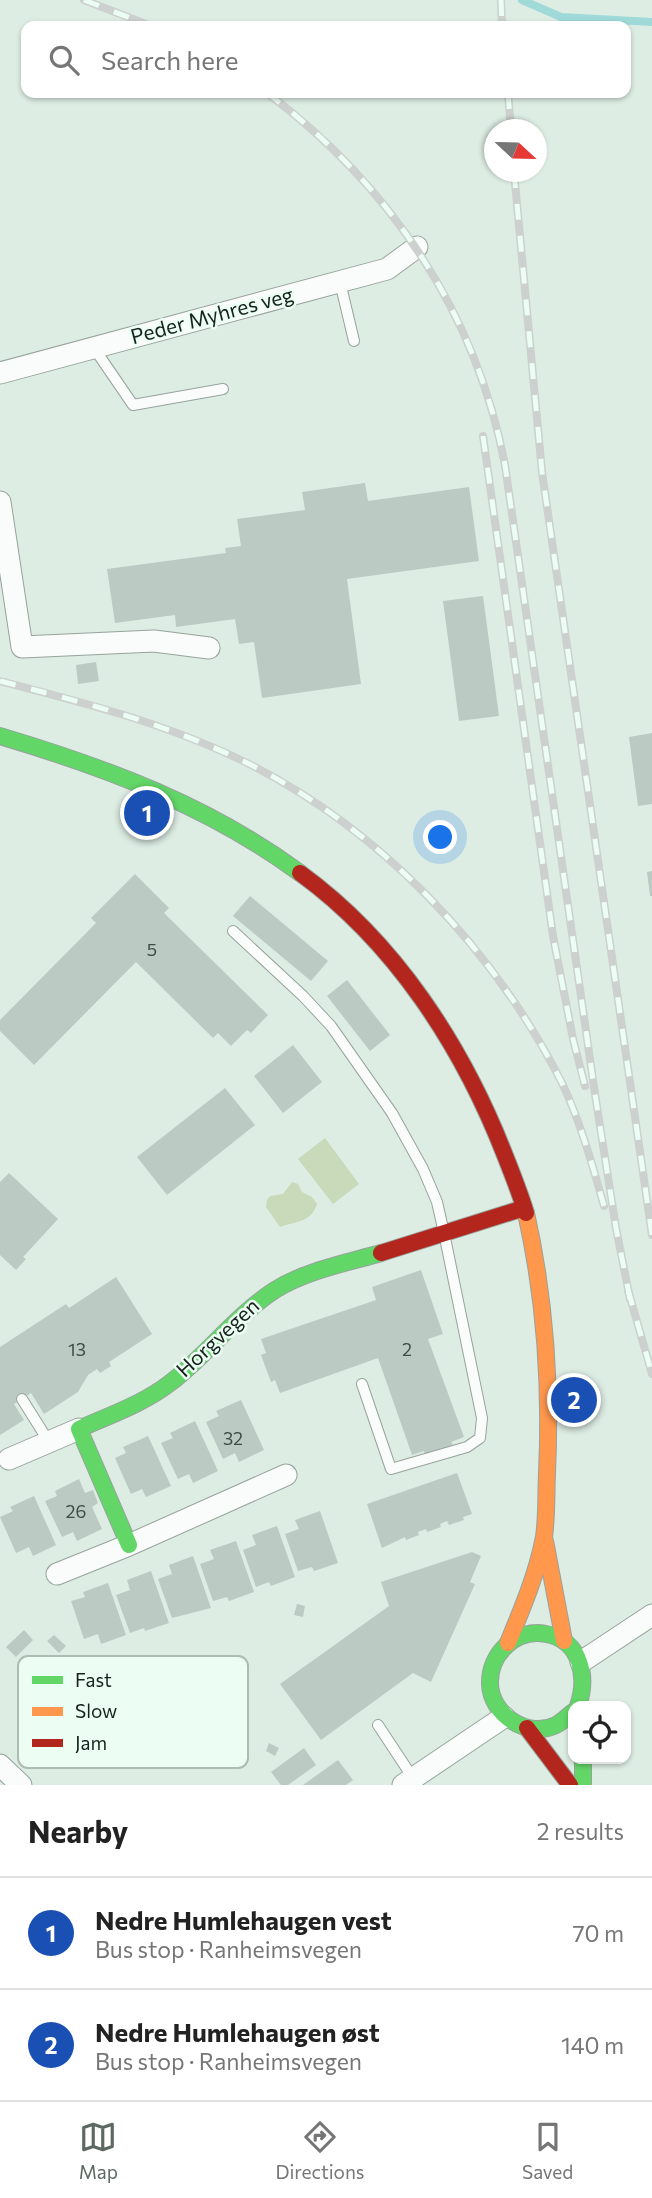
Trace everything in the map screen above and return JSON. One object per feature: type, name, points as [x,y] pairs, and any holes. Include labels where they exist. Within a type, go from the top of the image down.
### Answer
[{"type":"street","name":"Peder Myhres veg","points":[[0,373],[387,269],[417,247]]},
{"type":"street","points":[[0,502],[22,647],[154,641],[209,648]]},
{"type":"street","points":[[0,736],[107,771],[168,796],[268,849],[354,920],[395,965],[436,1018],[469,1073],[495,1127],[524,1208],[538,1276],[546,1358],[549,1444],[544,1536],[527,1595],[508,1643]]},
{"type":"street","name":"Horgvegen","points":[[79,1429],[142,1401],[169,1384],[236,1320],[273,1290],[293,1280],[524,1208]]},
{"type":"street","points":[[9,1459],[79,1429],[129,1545]]},
{"type":"street","points":[[57,1574],[286,1475]]},
{"type":"street","points":[[544,1536],[564,1641]]},
{"type":"street","points":[[581,1662],[646,1619]]},
{"type":"street","points":[[568,1719],[552,1727],[527,1728],[504,1717],[494,1703],[489,1687],[490,1671],[496,1655],[508,1643],[523,1635],[539,1633],[564,1641],[574,1650],[581,1662],[585,1677],[580,1701]]},
{"type":"street","points":[[408,1781],[504,1717]]},
{"type":"street","points":[[527,1728],[570,1785]]},
{"type":"street","points":[[583,1764],[583,1785]]},
{"type":"street","points":[[0,1765],[22,1785]]},
{"type":"lane","points":[[340,282],[354,341]]},
{"type":"lane","points":[[94,348],[133,405],[223,389]]},
{"type":"lane","points":[[233,931],[331,1026],[392,1113],[423,1169],[437,1202],[444,1233],[482,1418],[480,1438],[467,1447],[391,1469],[362,1384]]},
{"type":"lane","points":[[22,1399],[49,1442]]},
{"type":"lane","points":[[378,1725],[408,1781]]},
{"type":"green space","points":[[325,1138],[359,1184],[333,1204],[298,1159]]},
{"type":"green space","points":[[292,1182],[298,1184],[302,1192],[312,1197],[317,1204],[307,1218],[280,1227],[266,1207],[267,1200],[270,1196],[283,1194]]},
{"type":"building","points":[[365,483],[368,501],[469,487],[479,561],[347,579],[361,684],[262,698],[254,642],[239,644],[235,619],[176,627],[175,615],[115,623],[107,569],[226,553],[225,548],[241,546],[237,519],[305,510],[302,492]]},
{"type":"building","points":[[483,596],[499,716],[459,721],[443,601]]},
{"type":"building","points":[[96,662],[99,681],[78,684],[76,665]]},
{"type":"building","points":[[652,733],[652,804],[638,806],[629,737]]},
{"type":"building","points":[[652,871],[652,896],[650,896],[647,872]]},
{"type":"building","points":[[135,874],[169,908],[164,913],[268,1015],[251,1033],[247,1030],[231,1046],[218,1033],[213,1038],[136,962],[34,1065],[0,1031],[0,1020],[96,923],[91,918]]},
{"type":"building","points":[[250,896],[328,961],[311,981],[233,916]]},
{"type":"building","points":[[347,980],[390,1035],[370,1051],[327,996]]},
{"type":"building","points":[[293,1045],[322,1082],[283,1113],[254,1076]]},
{"type":"building","points":[[225,1088],[255,1125],[167,1195],[137,1157]]},
{"type":"building","points":[[9,1173],[58,1219],[23,1257],[26,1259],[16,1270],[0,1255],[0,1182]]},
{"type":"building","points":[[421,1270],[443,1334],[428,1339],[464,1437],[451,1442],[453,1445],[425,1455],[424,1451],[412,1455],[378,1358],[280,1393],[275,1380],[271,1382],[261,1355],[266,1353],[261,1339],[376,1300],[372,1287]]},
{"type":"building","points":[[116,1277],[152,1334],[109,1362],[111,1366],[100,1373],[97,1369],[88,1375],[78,1392],[44,1414],[31,1393],[14,1404],[24,1420],[0,1435],[0,1347],[66,1304],[69,1308]]},
{"type":"building","points":[[241,1400],[264,1450],[239,1462],[235,1453],[223,1459],[206,1422],[219,1416],[216,1411]]},
{"type":"building","points":[[195,1421],[218,1471],[193,1483],[189,1474],[178,1479],[161,1443],[173,1438],[170,1433]]},
{"type":"building","points":[[148,1436],[171,1486],[146,1497],[142,1489],[131,1494],[115,1458],[126,1453],[123,1447]]},
{"type":"building","points":[[457,1473],[472,1514],[463,1517],[464,1520],[449,1525],[447,1521],[440,1524],[441,1527],[427,1532],[426,1529],[418,1532],[419,1535],[406,1540],[405,1537],[382,1548],[367,1504]]},
{"type":"building","points":[[79,1479],[85,1493],[93,1490],[98,1503],[92,1507],[102,1529],[77,1541],[73,1532],[62,1537],[45,1501],[57,1496],[55,1491]]},
{"type":"building","points":[[34,1496],[56,1545],[33,1556],[29,1547],[16,1553],[0,1517],[13,1511],[10,1507]]},
{"type":"building","points":[[320,1511],[338,1563],[314,1571],[312,1567],[298,1571],[285,1534],[299,1529],[295,1520]]},
{"type":"building","points":[[277,1526],[295,1577],[271,1586],[269,1582],[256,1587],[243,1550],[256,1545],[252,1535]]},
{"type":"building","points":[[236,1541],[254,1592],[229,1601],[227,1597],[213,1601],[200,1564],[214,1559],[210,1550]]},
{"type":"building","points":[[472,1552],[481,1556],[470,1582],[475,1584],[431,1682],[413,1673],[321,1740],[280,1684],[389,1606],[381,1582]]},
{"type":"building","points":[[193,1556],[211,1608],[172,1618],[158,1579],[172,1574],[169,1565]]},
{"type":"building","points":[[151,1571],[169,1623],[130,1633],[116,1595],[130,1590],[127,1580]]},
{"type":"building","points":[[108,1583],[126,1635],[101,1644],[98,1634],[84,1639],[71,1601],[85,1597],[83,1592]]},
{"type":"building","points":[[297,1604],[305,1606],[303,1617],[294,1615]]},
{"type":"building","points":[[24,1630],[33,1640],[16,1657],[6,1647]]},
{"type":"building","points":[[54,1635],[66,1646],[59,1653],[47,1641]]},
{"type":"building","points":[[269,1743],[279,1748],[275,1756],[266,1751]]},
{"type":"building","points":[[304,1748],[316,1765],[288,1785],[281,1785],[271,1772]]},
{"type":"building","points":[[338,1760],[353,1780],[346,1785],[303,1785]]},
{"type":"waterway","points":[[522,0],[561,17],[652,22]]},
{"type":"railway","points":[[84,0],[138,21]]},
{"type":"railway","points":[[501,0],[502,21]]},
{"type":"railway","points":[[273,98],[312,129],[352,169],[389,211],[422,257],[450,305],[473,356],[492,409],[505,465],[595,1094],[630,1299]]},
{"type":"railway","points":[[508,98],[510,119]]},
{"type":"railway","points":[[515,182],[542,472],[652,1235]]},
{"type":"railway","points":[[483,436],[553,936],[585,1086]]},
{"type":"railway","points":[[0,681],[153,724],[241,760],[291,787],[339,819],[384,855],[426,895],[465,938],[501,983],[533,1031],[561,1081],[574,1111],[604,1206]]},
{"type":"railway","points":[[628,1290],[652,1374]]},
{"type":"traffic: fast","points":[[0,736],[79,761],[156,791],[230,828],[300,873]]},
{"type":"traffic: fast","points":[[129,1545],[79,1429],[126,1409],[160,1390],[261,1300],[287,1283],[381,1253]]},
{"type":"traffic: fast","points":[[568,1716],[545,1729],[534,1729],[523,1726],[504,1714],[492,1695],[490,1684],[491,1673],[499,1653],[524,1635],[535,1633],[558,1638],[567,1644],[579,1661],[582,1683],[579,1701]]},
{"type":"traffic: fast","points":[[583,1764],[583,1785]]},
{"type":"traffic: slow","points":[[508,1643],[537,1564],[544,1537],[546,1513],[548,1408],[545,1342],[538,1277],[526,1213]]},
{"type":"traffic: slow","points":[[545,1541],[564,1641]]},
{"type":"traffic: jam","points":[[300,873],[334,900],[366,931],[422,999],[468,1074],[487,1113],[526,1213]]},
{"type":"traffic: jam","points":[[381,1253],[524,1208]]},
{"type":"traffic: jam","points":[[527,1728],[570,1785]]},
{"type":"place","name":"Nedre Humlehaugen vest","points":[[147,813]]},
{"type":"place","name":"Nedre Humlehaugen øst","points":[[574,1400]]}]
